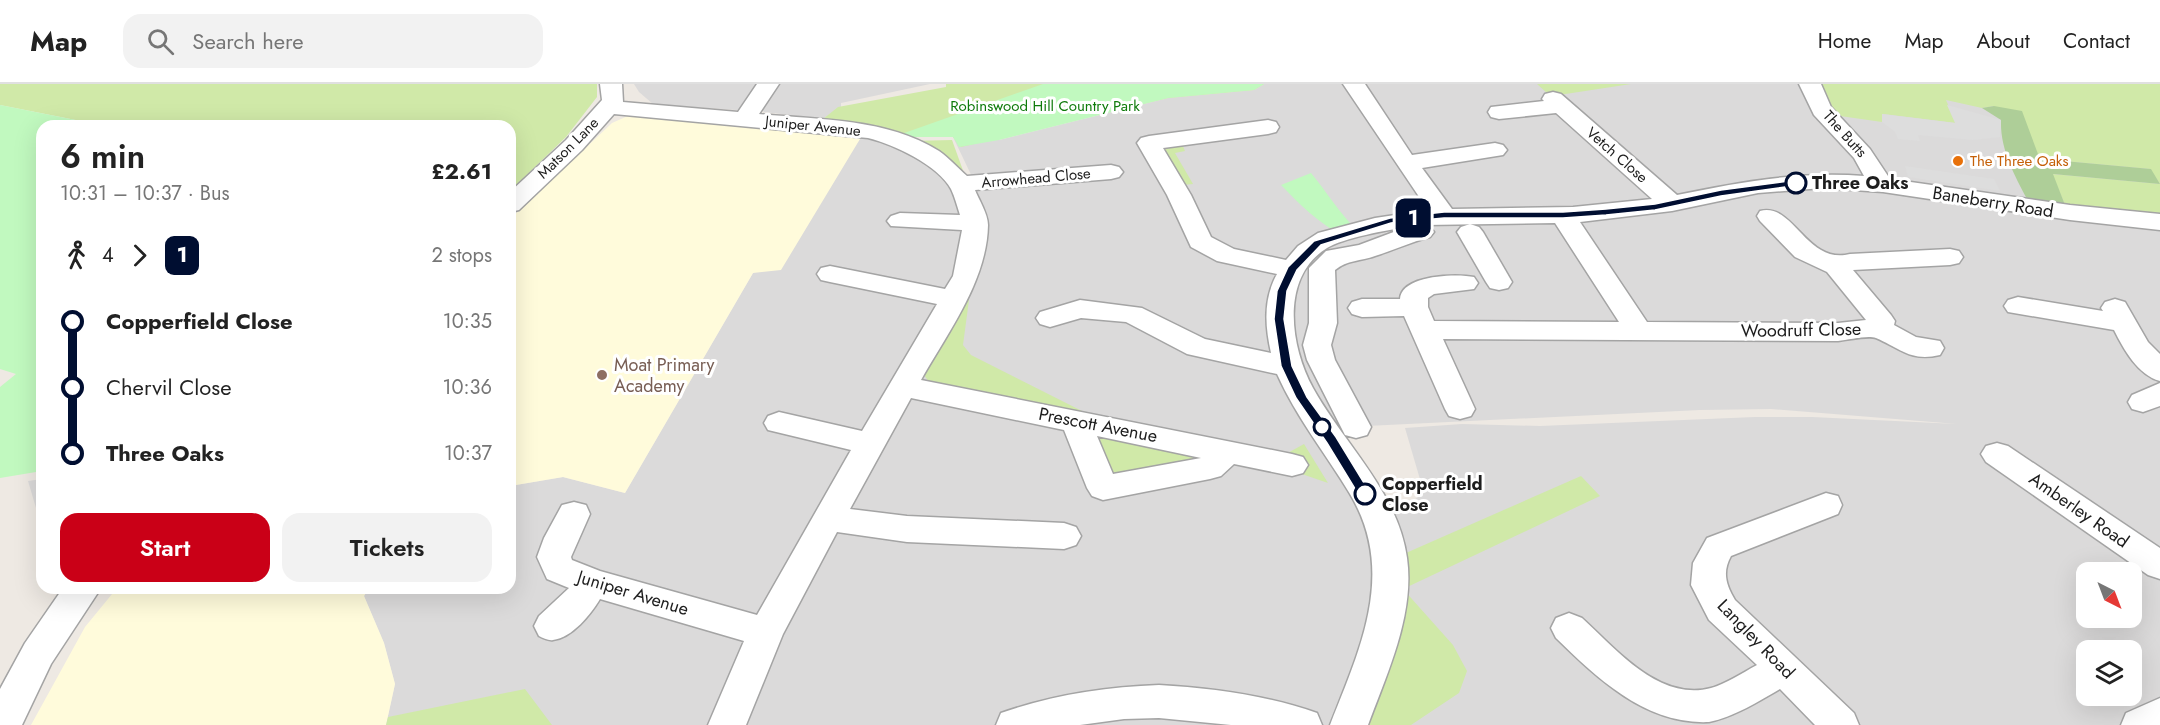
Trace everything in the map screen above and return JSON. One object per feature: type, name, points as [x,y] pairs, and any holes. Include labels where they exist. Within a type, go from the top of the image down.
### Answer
[{"type":"street","points":[[745,119],[768,84]]},
{"type":"street","points":[[1354,84],[1406,163],[1442,212],[1667,199]]},
{"type":"street","name":"The Butts","points":[[1810,84],[1814,88],[1820,108],[1862,151],[1880,184]]},
{"type":"street","name":"Juniper Avenue","points":[[610,96],[745,119],[868,131],[893,137],[932,157],[961,184],[976,223]]},
{"type":"street","name":"Matson Lane","points":[[516,199],[574,145],[610,96]]},
{"type":"street","name":"Vetch Close","points":[[1499,113],[1557,103],[1667,199]]},
{"type":"street","points":[[1268,127],[1149,143],[1179,195],[1200,242],[1226,255],[1292,269]]},
{"type":"street","points":[[1406,163],[1495,150]]},
{"type":"street","name":"Arrowhead Close","points":[[961,184],[1111,172]]},
{"type":"street","name":"Baneberry Road","points":[[1349,725],[1372,662],[1388,604],[1390,560],[1387,538],[1376,512],[1332,440],[1302,398],[1286,366],[1279,319],[1282,291],[1292,269],[1317,243],[1390,220],[1442,212],[1568,222],[1667,199],[1786,183],[1823,181],[1880,184],[2070,213],[2160,222]]},
{"type":"street","points":[[1770,216],[1804,252],[1836,266],[1850,262],[1950,257]]},
{"type":"street","points":[[727,725],[766,632],[966,276],[976,223],[900,221]]},
{"type":"street","points":[[1356,427],[1321,360],[1317,345],[1323,323],[1322,268],[1335,257],[1366,251],[1402,236],[1436,231],[1470,232],[1568,222],[1638,330]]},
{"type":"street","points":[[1470,232],[1499,282]]},
{"type":"street","name":"Woodruff Close","points":[[1362,308],[1419,318],[1638,330],[1838,332],[1879,328],[1881,321],[1836,266]]},
{"type":"street","points":[[830,274],[955,299]]},
{"type":"street","points":[[1460,409],[1419,318],[1414,294],[1428,286],[1465,283]]},
{"type":"street","points":[[2018,306],[2118,315],[2137,347],[2160,371]]},
{"type":"street","points":[[1050,318],[1080,309],[1132,314],[1197,347],[1286,366]]},
{"type":"street","points":[[1879,328],[1909,345],[1930,348]]},
{"type":"street","name":"Prescott Avenue","points":[[904,387],[1292,465]]},
{"type":"street","points":[[779,423],[871,444]]},
{"type":"street","points":[[1079,430],[1103,488],[1210,468],[1222,458]]},
{"type":"street","name":"Amberley Road","points":[[1997,454],[2149,568]]},
{"type":"street","name":"Langley Road","points":[[1826,505],[1719,547],[1710,562],[1708,585],[1722,610],[1840,725]]},
{"type":"street","name":"Juniper Avenue","points":[[574,514],[554,557],[559,569],[592,583],[766,632]]},
{"type":"street","points":[[828,518],[907,529],[1064,536]]},
{"type":"street","points":[[552,626],[578,604],[592,583]]},
{"type":"street","points":[[3,725],[31,665],[80,594]]},
{"type":"street","points":[[1569,628],[1645,694],[1681,706],[1711,704],[1785,669]]},
{"type":"street","points":[[1015,725],[1077,708],[1112,702],[1155,701],[1196,702],[1303,725]]},
{"type":"street","points":[[2140,725],[2160,715]]},
{"type":"shaded area","points":[[634,84],[930,84],[841,103],[841,107],[823,119],[764,112],[762,109],[736,110],[653,104],[639,92]]},
{"type":"shaded area","points":[[1264,84],[2160,84],[2160,725],[386,725],[395,684],[384,643],[364,596],[365,594],[516,594],[516,485],[563,477],[625,493],[753,273],[868,131],[975,183],[953,137],[999,140],[1168,98],[1254,90]],"holes":[[[1771,409],[1957,424],[1812,417],[1755,417],[1540,426],[1462,424],[1405,428],[1424,493],[1401,509],[1376,512],[1332,440],[1346,427],[1700,410]]]},
{"type":"shaded area","points":[[1947,105],[2001,120],[2000,137],[1973,140],[1918,135],[1920,141],[1898,139],[1895,132],[1882,122],[1882,114],[1955,123]]},
{"type":"shaded area","name":"Moat Primary Academy","points":[[630,115],[860,139],[781,270],[753,273],[625,493],[563,477],[516,485],[516,213],[612,123]]},
{"type":"shaded area","points":[[1905,166],[1994,179],[2000,191],[1908,177]]},
{"type":"shaded area","points":[[36,480],[36,508],[28,481]]},
{"type":"shaded area","points":[[112,594],[365,594],[364,596],[384,643],[395,684],[386,725],[31,725],[85,627]]},
{"type":"green space","points":[[0,84],[597,84],[597,97],[566,137],[516,185],[516,120],[76,120],[0,105]]},
{"type":"green space","name":"Robinswood Hill Country Park","points":[[946,84],[1264,84],[1254,90],[1168,98],[961,147],[953,137],[868,131],[823,119],[838,107],[946,87]]},
{"type":"green space","name":"Robinswood Hill Country Park","points":[[1043,84],[1264,84],[1254,90],[1168,98],[999,140],[959,147],[953,137],[893,137]]},
{"type":"green space","points":[[1537,84],[1631,84],[1559,95],[1555,92],[1547,93]]},
{"type":"green space","points":[[1810,84],[2160,84],[2160,184],[2150,169],[2053,160],[2038,154],[1994,106],[1982,108],[1946,100],[1956,123],[1883,114],[1882,122],[1826,114]]},
{"type":"green space","points":[[0,105],[76,120],[36,120],[36,472],[0,478],[0,387],[16,374],[0,369]]},
{"type":"green space","points":[[1994,106],[2022,111],[2038,154],[2053,160],[2151,169],[2160,184],[2053,174],[2065,205],[2027,199],[2005,151],[2001,120],[1982,108]]},
{"type":"green space","points":[[952,140],[965,176],[910,141]]},
{"type":"green space","points":[[1181,142],[1185,151],[1175,153],[1193,184],[1183,185],[1165,153],[1168,146]]},
{"type":"green space","points":[[1311,173],[1344,217],[1357,230],[1341,235],[1310,213],[1281,185]]},
{"type":"green space","points":[[2052,174],[2160,184],[2160,216],[2065,205]]},
{"type":"green space","points":[[963,295],[969,300],[963,345],[971,355],[1082,411],[1150,429],[929,382],[924,375]]},
{"type":"green space","points":[[1085,433],[1199,458],[1105,485]]},
{"type":"green space","points":[[1304,444],[1328,483],[1296,472],[1284,455]]},
{"type":"green space","points":[[1581,476],[1600,496],[1403,589],[1453,645],[1467,671],[1459,693],[1411,725],[1350,725],[1390,560]]},
{"type":"green space","points":[[525,689],[552,725],[386,725],[388,717]]},
{"type":"bus line","name":"1","points":[[1365,494],[1332,440],[1302,398],[1286,366],[1279,319],[1282,291],[1292,269],[1317,243],[1390,220],[1444,215],[1563,215],[1606,212],[1655,207],[1721,193],[1796,183]]},
{"type":"place","name":"The Three Oaks","points":[[1958,161]]},
{"type":"place","name":"Three Oaks","points":[[1796,183]]},
{"type":"place","name":"Moat Primary Academy","points":[[602,375]]},
{"type":"place","name":"Copperfield Close","points":[[1365,494]]}]
